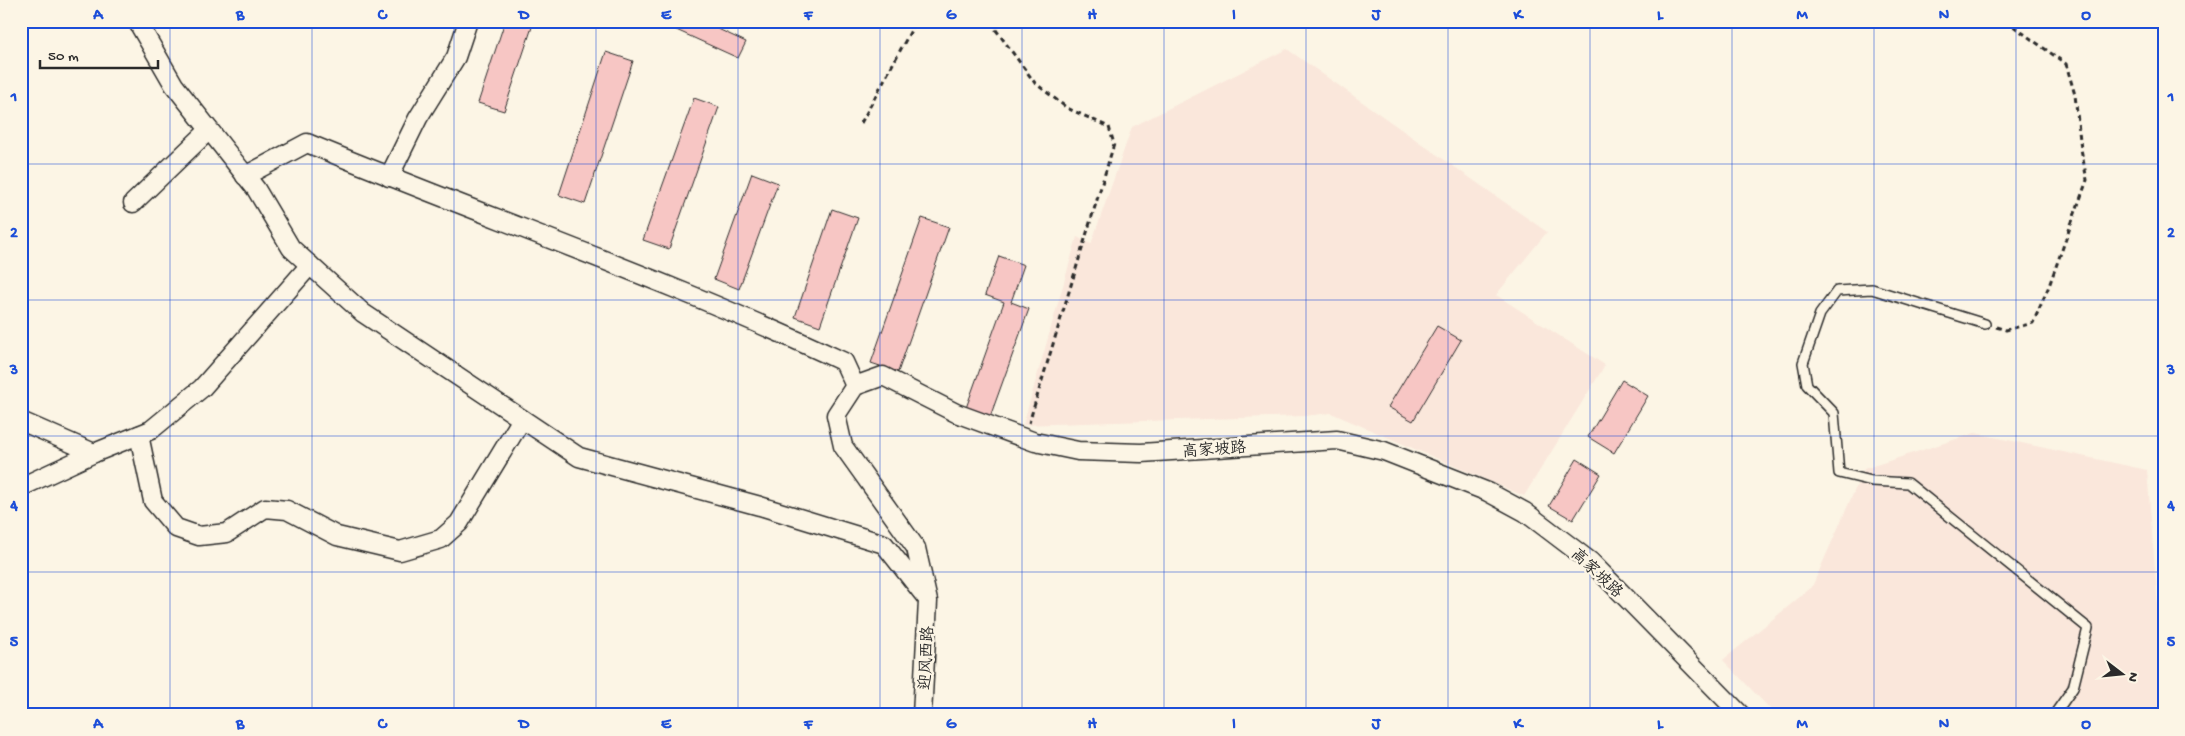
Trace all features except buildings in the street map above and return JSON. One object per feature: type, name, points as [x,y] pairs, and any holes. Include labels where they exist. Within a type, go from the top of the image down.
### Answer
[{"type":"street","points":[[137,21],[174,86],[256,189],[291,248],[363,313],[579,457],[760,506],[884,544],[928,601]]},
{"type":"street","points":[[390,177],[418,118],[456,57],[468,21]]},
{"type":"street","points":[[134,204],[209,130]]},
{"type":"street","points":[[245,176],[308,142],[390,177],[766,325],[844,362],[855,386],[836,415],[843,446],[916,548],[928,601]]},
{"type":"street","points":[[21,487],[94,453],[151,430],[202,388],[310,265]]},
{"type":"street","name":"高家坡路","points":[[855,386],[882,376],[956,414],[1024,438],[1078,451],[1142,454],[1337,440],[1384,451],[1488,492],[1525,512],[1591,562],[1741,715]]},
{"type":"street","points":[[139,435],[152,501],[176,528],[199,536],[227,533],[265,508],[287,510],[337,536],[400,551],[441,539],[459,523],[522,419]]},
{"type":"street","points":[[21,421],[94,453]]},
{"type":"street","name":"迎风西路","points":[[922,715],[928,601]]},
{"type":"lane","points":[[1986,324],[1872,289],[1836,292],[1820,314],[1803,363],[1807,385],[1834,413],[1839,473],[1872,481],[1908,483],[2088,628],[2073,688],[2054,715]]},
{"type":"path","points":[[861,122],[916,21]]},
{"type":"path","points":[[993,21],[996,30],[1035,83],[1067,108],[1109,127],[1114,144],[1024,438]]},
{"type":"path","points":[[1986,324],[2006,330],[2033,323],[2049,286],[2087,180],[2074,95],[2066,64],[2006,21]]},
{"type":"shaded area","points":[[1287,49],[1547,232],[1496,295],[1605,365],[1524,496],[1331,413],[1304,416],[1023,425],[1077,237],[1091,244],[1132,127]]},
{"type":"shaded area","points":[[1975,433],[2147,470],[2164,681],[2164,715],[1776,715],[1723,660],[1812,587],[1864,469]]}]
